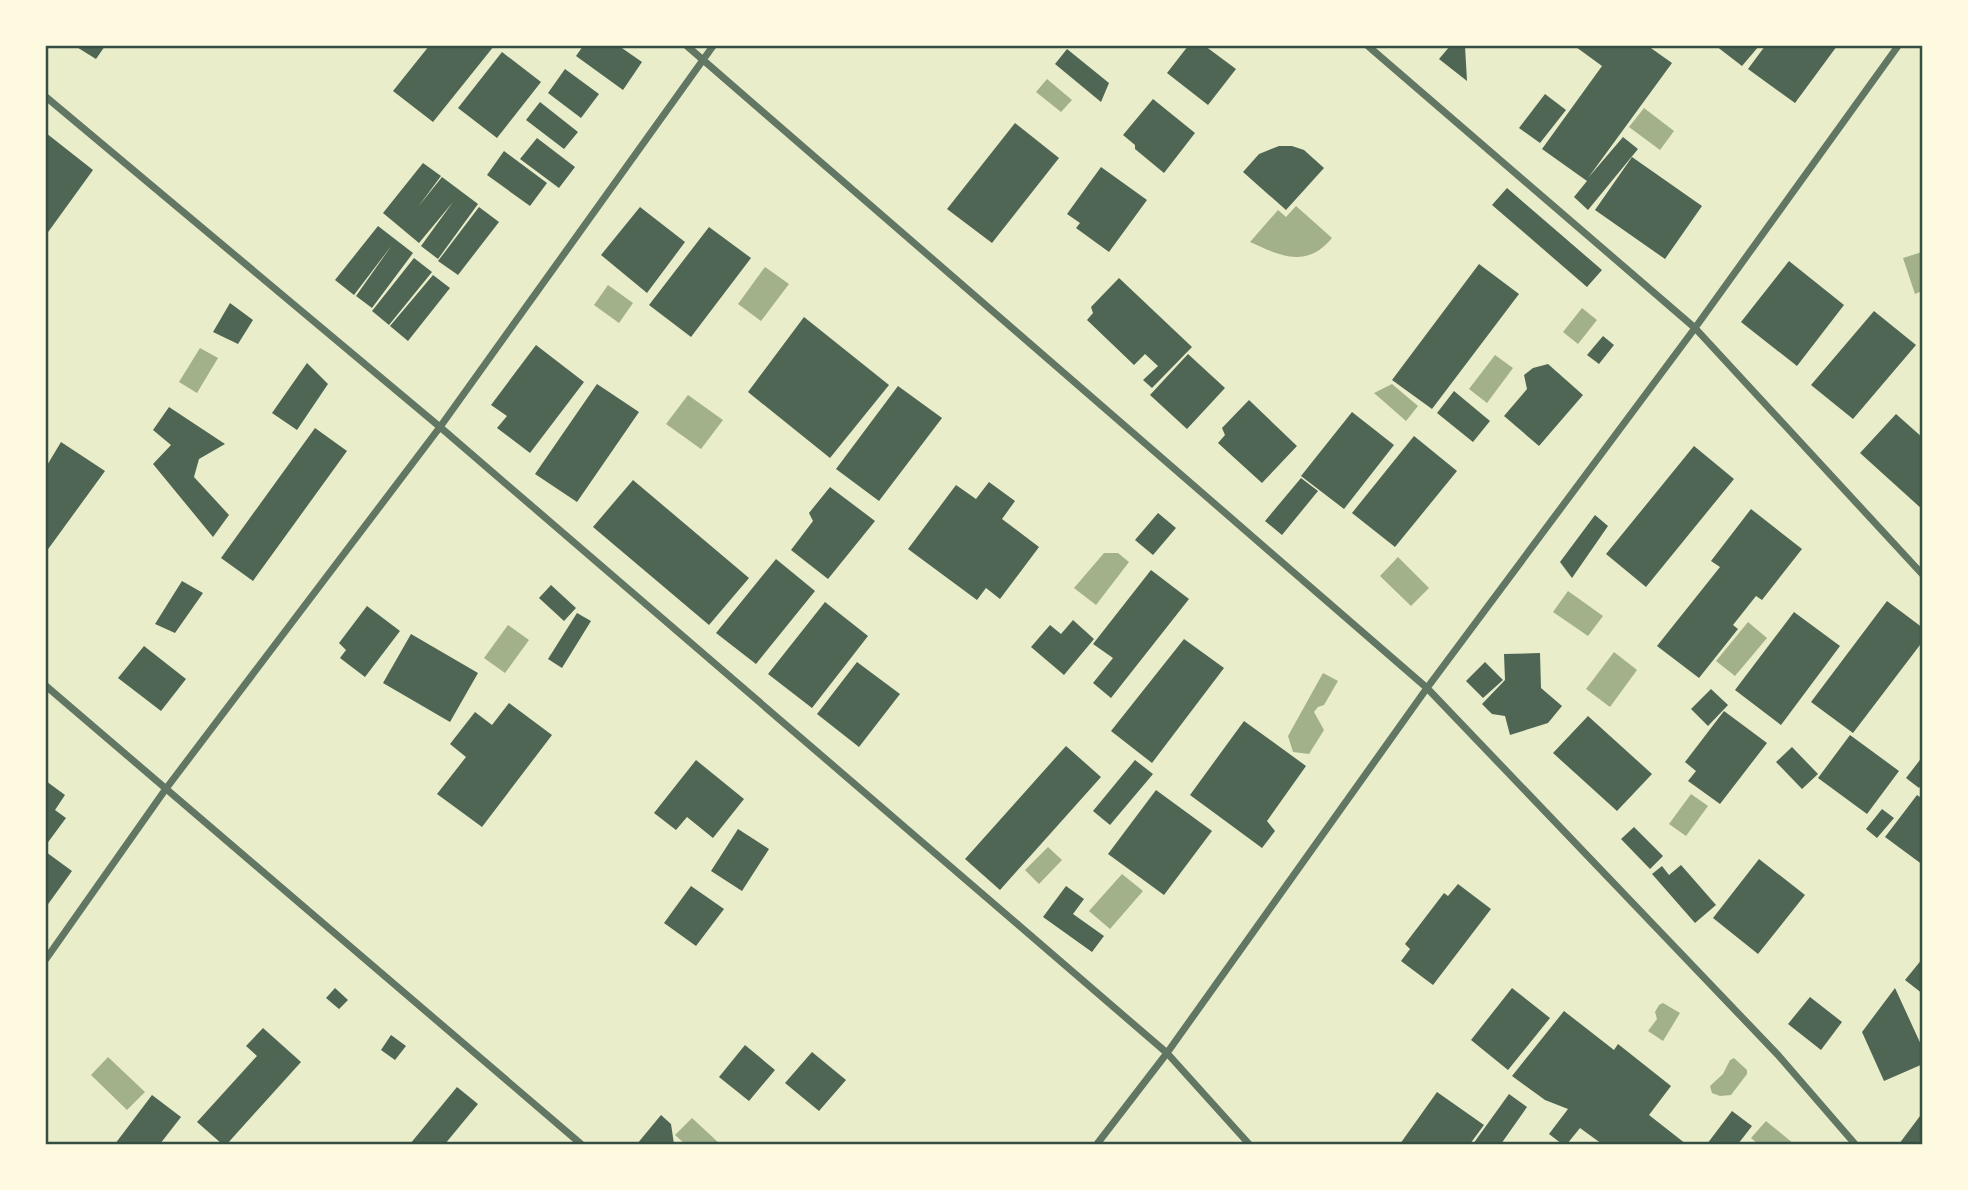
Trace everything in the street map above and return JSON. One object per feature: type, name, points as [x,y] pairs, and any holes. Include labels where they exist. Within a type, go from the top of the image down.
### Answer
[{"type":"street","points":[[687,46],[1427,688],[1778,1055],[1855,1144]]},
{"type":"street","points":[[46,959],[165,790],[440,427],[713,46]]},
{"type":"street","points":[[1368,46],[1695,328],[1923,575]]},
{"type":"street","points":[[1097,1144],[1167,1053],[1427,688],[1695,328],[1898,46]]},
{"type":"street","points":[[46,97],[440,427],[1167,1053],[1249,1144]]},
{"type":"street","points":[[46,686],[581,1144]]},
{"type":"shaded area","points":[[1047,79],[1072,100],[1061,112],[1036,92]]},
{"type":"shaded area","points":[[1644,108],[1674,131],[1660,150],[1629,127]]},
{"type":"shaded area","points":[[1296,206],[1332,238],[1322,248],[1313,254],[1293,257],[1272,252],[1250,242],[1278,210],[1286,217]]},
{"type":"shaded area","points":[[1922,252],[1922,291],[1915,294],[1903,258]]},
{"type":"shaded area","points":[[765,267],[789,284],[761,321],[738,304]]},
{"type":"shaded area","points":[[608,285],[633,303],[619,323],[594,305]]},
{"type":"shaded area","points":[[1582,308],[1597,320],[1578,344],[1563,332]]},
{"type":"shaded area","points":[[200,348],[218,358],[197,393],[179,382]]},
{"type":"shaded area","points":[[1495,355],[1513,368],[1487,403],[1469,389]]},
{"type":"shaded area","points":[[1392,384],[1418,406],[1406,421],[1374,393]]},
{"type":"shaded area","points":[[688,395],[723,420],[701,449],[666,424]]},
{"type":"shaded area","points":[[1104,553],[1118,553],[1129,562],[1096,605],[1074,588]]},
{"type":"shaded area","points":[[1398,557],[1429,588],[1411,606],[1380,576]]},
{"type":"shaded area","points":[[1568,591],[1603,616],[1588,636],[1553,612]]},
{"type":"shaded area","points":[[1748,622],[1767,638],[1735,676],[1716,661]]},
{"type":"shaded area","points":[[508,625],[529,640],[505,673],[484,658]]},
{"type":"shaded area","points":[[1614,652],[1637,670],[1610,707],[1586,689]]},
{"type":"shaded area","points":[[1323,673],[1338,681],[1324,705],[1314,712],[1324,730],[1309,754],[1293,752],[1288,736]]},
{"type":"shaded area","points":[[1691,794],[1708,806],[1686,836],[1669,824]]},
{"type":"shaded area","points":[[1048,847],[1062,860],[1039,884],[1025,870]]},
{"type":"shaded area","points":[[1122,874],[1143,891],[1110,929],[1089,911]]},
{"type":"shaded area","points":[[1663,1003],[1680,1013],[1663,1041],[1648,1031],[1657,1019],[1655,1012]]},
{"type":"shaded area","points":[[108,1057],[145,1092],[127,1110],[91,1075]]},
{"type":"shaded area","points":[[1734,1058],[1747,1070],[1747,1074],[1731,1095],[1720,1096],[1712,1093],[1710,1086]]},
{"type":"shaded area","points":[[692,1118],[720,1144],[685,1144],[675,1135]]},
{"type":"shaded area","points":[[1766,1121],[1794,1144],[1758,1144],[1751,1138]]},
{"type":"building","points":[[75,46],[105,46],[96,59]]},
{"type":"building","points":[[429,46],[494,46],[433,122],[393,91]]},
{"type":"building","points":[[583,46],[619,46],[642,62],[623,90],[576,56]]},
{"type":"building","points":[[1188,46],[1205,46],[1236,69],[1208,105],[1167,73]]},
{"type":"building","points":[[1450,46],[1465,46],[1467,81],[1439,59]]},
{"type":"building","points":[[1577,46],[1648,46],[1672,63],[1588,178],[1623,137],[1638,149],[1588,210],[1574,197],[1587,181],[1542,149],[1602,66]]},
{"type":"building","points":[[1716,46],[1759,46],[1742,66]]},
{"type":"building","points":[[1765,46],[1837,46],[1795,103],[1748,69]]},
{"type":"building","points":[[1067,49],[1109,83],[1101,102],[1055,64]]},
{"type":"building","points":[[502,52],[541,82],[497,138],[458,108]]},
{"type":"building","points":[[565,69],[599,94],[581,118],[548,93]]},
{"type":"building","points":[[1545,94],[1566,110],[1540,143],[1519,128]]},
{"type":"building","points":[[1153,99],[1195,133],[1164,173],[1135,149],[1135,145],[1123,135]]},
{"type":"building","points":[[540,102],[578,132],[564,149],[526,120]]},
{"type":"building","points":[[1015,123],[1059,158],[992,243],[947,209]]},
{"type":"building","points":[[46,133],[93,170],[46,235]]},
{"type":"building","points":[[537,138],[575,167],[559,188],[520,159]]},
{"type":"building","points":[[1279,146],[1304,150],[1324,168],[1286,210],[1243,172],[1259,154]]},
{"type":"building","points":[[504,151],[547,183],[530,206],[487,175]]},
{"type":"building","points":[[1632,157],[1702,206],[1665,259],[1595,210]]},
{"type":"building","points":[[423,163],[441,176],[418,207],[442,177],[478,204],[438,259],[421,246],[453,202],[419,243],[383,213]]},
{"type":"building","points":[[1101,167],[1147,200],[1109,252],[1076,228],[1080,223],[1067,214]]},
{"type":"building","points":[[1507,188],[1602,270],[1587,287],[1492,205]]},
{"type":"building","points":[[479,207],[499,222],[458,275],[438,261]]},
{"type":"building","points":[[640,207],[685,242],[647,293],[601,255]]},
{"type":"building","points":[[378,226],[413,253],[372,308],[356,296],[392,245],[354,295],[335,280]]},
{"type":"building","points":[[709,227],[751,258],[691,337],[649,305]]},
{"type":"building","points":[[414,258],[432,272],[389,325],[372,311]]},
{"type":"building","points":[[1789,261],[1844,305],[1797,366],[1741,322]]},
{"type":"building","points":[[1479,264],[1519,294],[1432,409],[1392,380]]},
{"type":"building","points":[[433,275],[450,288],[408,341],[390,326]]},
{"type":"building","points":[[1119,278],[1192,347],[1152,388],[1143,380],[1158,366],[1145,354],[1134,365],[1087,320],[1093,313],[1091,307]]},
{"type":"building","points":[[230,303],[253,320],[238,344],[213,332]]},
{"type":"building","points":[[1874,311],[1916,345],[1853,419],[1811,385]]},
{"type":"building","points":[[804,317],[889,385],[830,458],[748,392]]},
{"type":"building","points":[[1603,336],[1614,345],[1599,364],[1587,355]]},
{"type":"building","points":[[536,345],[584,382],[530,453],[497,428],[507,416],[491,405]]},
{"type":"building","points":[[1188,354],[1225,388],[1187,429],[1150,395]]},
{"type":"building","points":[[307,363],[328,384],[297,430],[272,413]]},
{"type":"building","points":[[1548,364],[1583,395],[1539,446],[1504,416],[1527,389],[1524,375],[1533,368]]},
{"type":"building","points":[[597,384],[639,412],[577,502],[535,474]]},
{"type":"building","points":[[898,386],[942,418],[879,501],[836,469]]},
{"type":"building","points":[[1454,391],[1490,421],[1473,442],[1437,413]]},
{"type":"building","points":[[1249,400],[1297,446],[1262,483],[1218,443],[1225,435],[1222,428]]},
{"type":"building","points":[[169,407],[225,444],[199,459],[194,477],[229,515],[213,537],[153,464],[171,445],[153,430]]},
{"type":"building","points":[[1352,412],[1394,445],[1344,509],[1301,476]]},
{"type":"building","points":[[1896,414],[1923,438],[1923,510],[1860,453]]},
{"type":"building","points":[[315,428],[347,451],[253,581],[221,558]]},
{"type":"building","points":[[1414,436],[1457,471],[1395,547],[1352,513]]},
{"type":"building","points":[[61,442],[105,471],[46,552],[46,467]]},
{"type":"building","points":[[1694,446],[1734,479],[1646,587],[1606,554]]},
{"type":"building","points":[[1301,478],[1318,491],[1282,535],[1265,521]]},
{"type":"building","points":[[633,480],[749,578],[709,625],[593,527]]},
{"type":"building","points":[[989,482],[1015,501],[1002,519],[1039,547],[1000,599],[986,588],[977,600],[908,549],[956,485],[976,499]]},
{"type":"building","points":[[830,487],[875,521],[828,579],[791,550],[813,521],[809,513]]},
{"type":"building","points":[[1751,509],[1802,549],[1762,600],[1756,596],[1733,625],[1738,629],[1699,678],[1657,646],[1720,567],[1711,561]]},
{"type":"building","points":[[1158,513],[1176,528],[1153,555],[1135,540]]},
{"type":"building","points":[[1595,515],[1608,526],[1572,578],[1560,562]]},
{"type":"building","points":[[776,559],[815,591],[756,664],[716,633]]},
{"type":"building","points":[[1151,570],[1189,599],[1111,698],[1093,683],[1113,658],[1093,644]]},
{"type":"building","points":[[182,581],[203,593],[175,633],[155,624]]},
{"type":"building","points":[[551,585],[576,608],[564,621],[539,598]]},
{"type":"building","points":[[1887,601],[1923,628],[1923,641],[1853,733],[1811,702]]},
{"type":"building","points":[[825,602],[868,636],[812,708],[768,674]]},
{"type":"building","points":[[367,606],[400,631],[365,677],[340,658],[346,650],[339,643]]},
{"type":"building","points":[[1794,612],[1840,646],[1781,725],[1735,690]]},
{"type":"building","points":[[577,613],[591,621],[562,668],[548,659]]},
{"type":"building","points":[[1073,620],[1094,639],[1064,675],[1031,647],[1050,625],[1061,634]]},
{"type":"building","points":[[411,634],[478,673],[450,722],[383,683]]},
{"type":"building","points":[[1184,639],[1224,668],[1152,763],[1111,731]]},
{"type":"building","points":[[144,646],[186,679],[161,711],[118,678]]},
{"type":"building","points":[[1540,653],[1541,688],[1562,706],[1548,723],[1510,735],[1505,716],[1492,714],[1482,704],[1505,680],[1504,654]]},
{"type":"building","points":[[857,662],[900,694],[859,747],[817,714]]},
{"type":"building","points":[[1485,662],[1503,680],[1483,698],[1466,681]]},
{"type":"building","points":[[1711,689],[1728,705],[1708,726],[1691,709]]},
{"type":"building","points":[[509,703],[552,735],[482,827],[437,794],[466,757],[450,744],[475,712],[492,725]]},
{"type":"building","points":[[1724,711],[1767,743],[1720,804],[1688,781],[1696,771],[1685,762]]},
{"type":"building","points":[[1588,716],[1652,774],[1617,811],[1553,753]]},
{"type":"building","points":[[1244,721],[1306,766],[1267,821],[1275,831],[1262,848],[1190,795]]},
{"type":"building","points":[[1850,735],[1899,771],[1867,814],[1818,778]]},
{"type":"building","points":[[1066,746],[1101,777],[1000,890],[965,859]]},
{"type":"building","points":[[1792,747],[1818,774],[1802,789],[1776,762]]},
{"type":"building","points":[[1923,756],[1923,783],[1919,788],[1906,778]]},
{"type":"building","points":[[696,760],[744,799],[713,838],[687,817],[676,830],[654,813]]},
{"type":"building","points":[[1135,760],[1153,774],[1110,825],[1093,811]]},
{"type":"building","points":[[46,781],[65,795],[55,810],[66,818],[46,845]]},
{"type":"building","points":[[1156,790],[1212,831],[1164,895],[1108,854]]},
{"type":"building","points":[[1917,795],[1923,799],[1923,865],[1885,837]]},
{"type":"building","points":[[1882,809],[1894,818],[1877,838],[1866,829]]},
{"type":"building","points":[[1634,827],[1663,856],[1650,869],[1621,839]]},
{"type":"building","points":[[738,829],[769,849],[742,891],[711,871]]},
{"type":"building","points":[[46,852],[72,871],[46,907]]},
{"type":"building","points":[[1759,859],[1805,895],[1758,954],[1713,918]]},
{"type":"building","points":[[1681,865],[1716,905],[1695,923],[1652,874],[1662,866],[1669,875]]},
{"type":"building","points":[[1458,884],[1491,909],[1433,985],[1401,961],[1410,949],[1405,944],[1444,893],[1448,896]]},
{"type":"building","points":[[691,886],[724,909],[696,946],[664,923]]},
{"type":"building","points":[[1066,886],[1084,899],[1073,914],[1104,936],[1092,952],[1043,917]]},
{"type":"building","points":[[1923,958],[1923,994],[1905,980]]},
{"type":"building","points":[[335,988],[348,1000],[339,1009],[326,998]]},
{"type":"building","points":[[1512,988],[1550,1018],[1508,1070],[1471,1040]]},
{"type":"building","points":[[1895,988],[1923,1049],[1923,1064],[1884,1081],[1862,1032]]},
{"type":"building","points":[[1810,997],[1842,1022],[1821,1050],[1788,1024]]},
{"type":"building","points":[[1564,1011],[1614,1050],[1618,1044],[1671,1086],[1649,1115],[1686,1144],[1602,1144],[1580,1128],[1567,1144],[1562,1144],[1549,1134],[1568,1109],[1545,1100],[1512,1076]]},
{"type":"building","points":[[263,1028],[301,1062],[227,1144],[222,1144],[197,1122],[257,1056],[246,1046]]},
{"type":"building","points":[[391,1035],[406,1046],[395,1060],[381,1050]]},
{"type":"building","points":[[745,1045],[775,1070],[749,1101],[719,1077]]},
{"type":"building","points":[[812,1052],[846,1080],[819,1111],[785,1083]]},
{"type":"building","points":[[457,1087],[478,1104],[445,1144],[410,1144]]},
{"type":"building","points":[[1437,1092],[1484,1125],[1470,1144],[1400,1144]]},
{"type":"building","points":[[1509,1094],[1527,1107],[1501,1144],[1473,1144]]},
{"type":"building","points":[[152,1095],[181,1117],[160,1144],[115,1144]]},
{"type":"building","points":[[1732,1111],[1752,1126],[1738,1144],[1707,1144]]},
{"type":"building","points":[[1923,1112],[1923,1144],[1899,1144]]},
{"type":"building","points":[[661,1115],[671,1124],[674,1144],[637,1144]]}]
